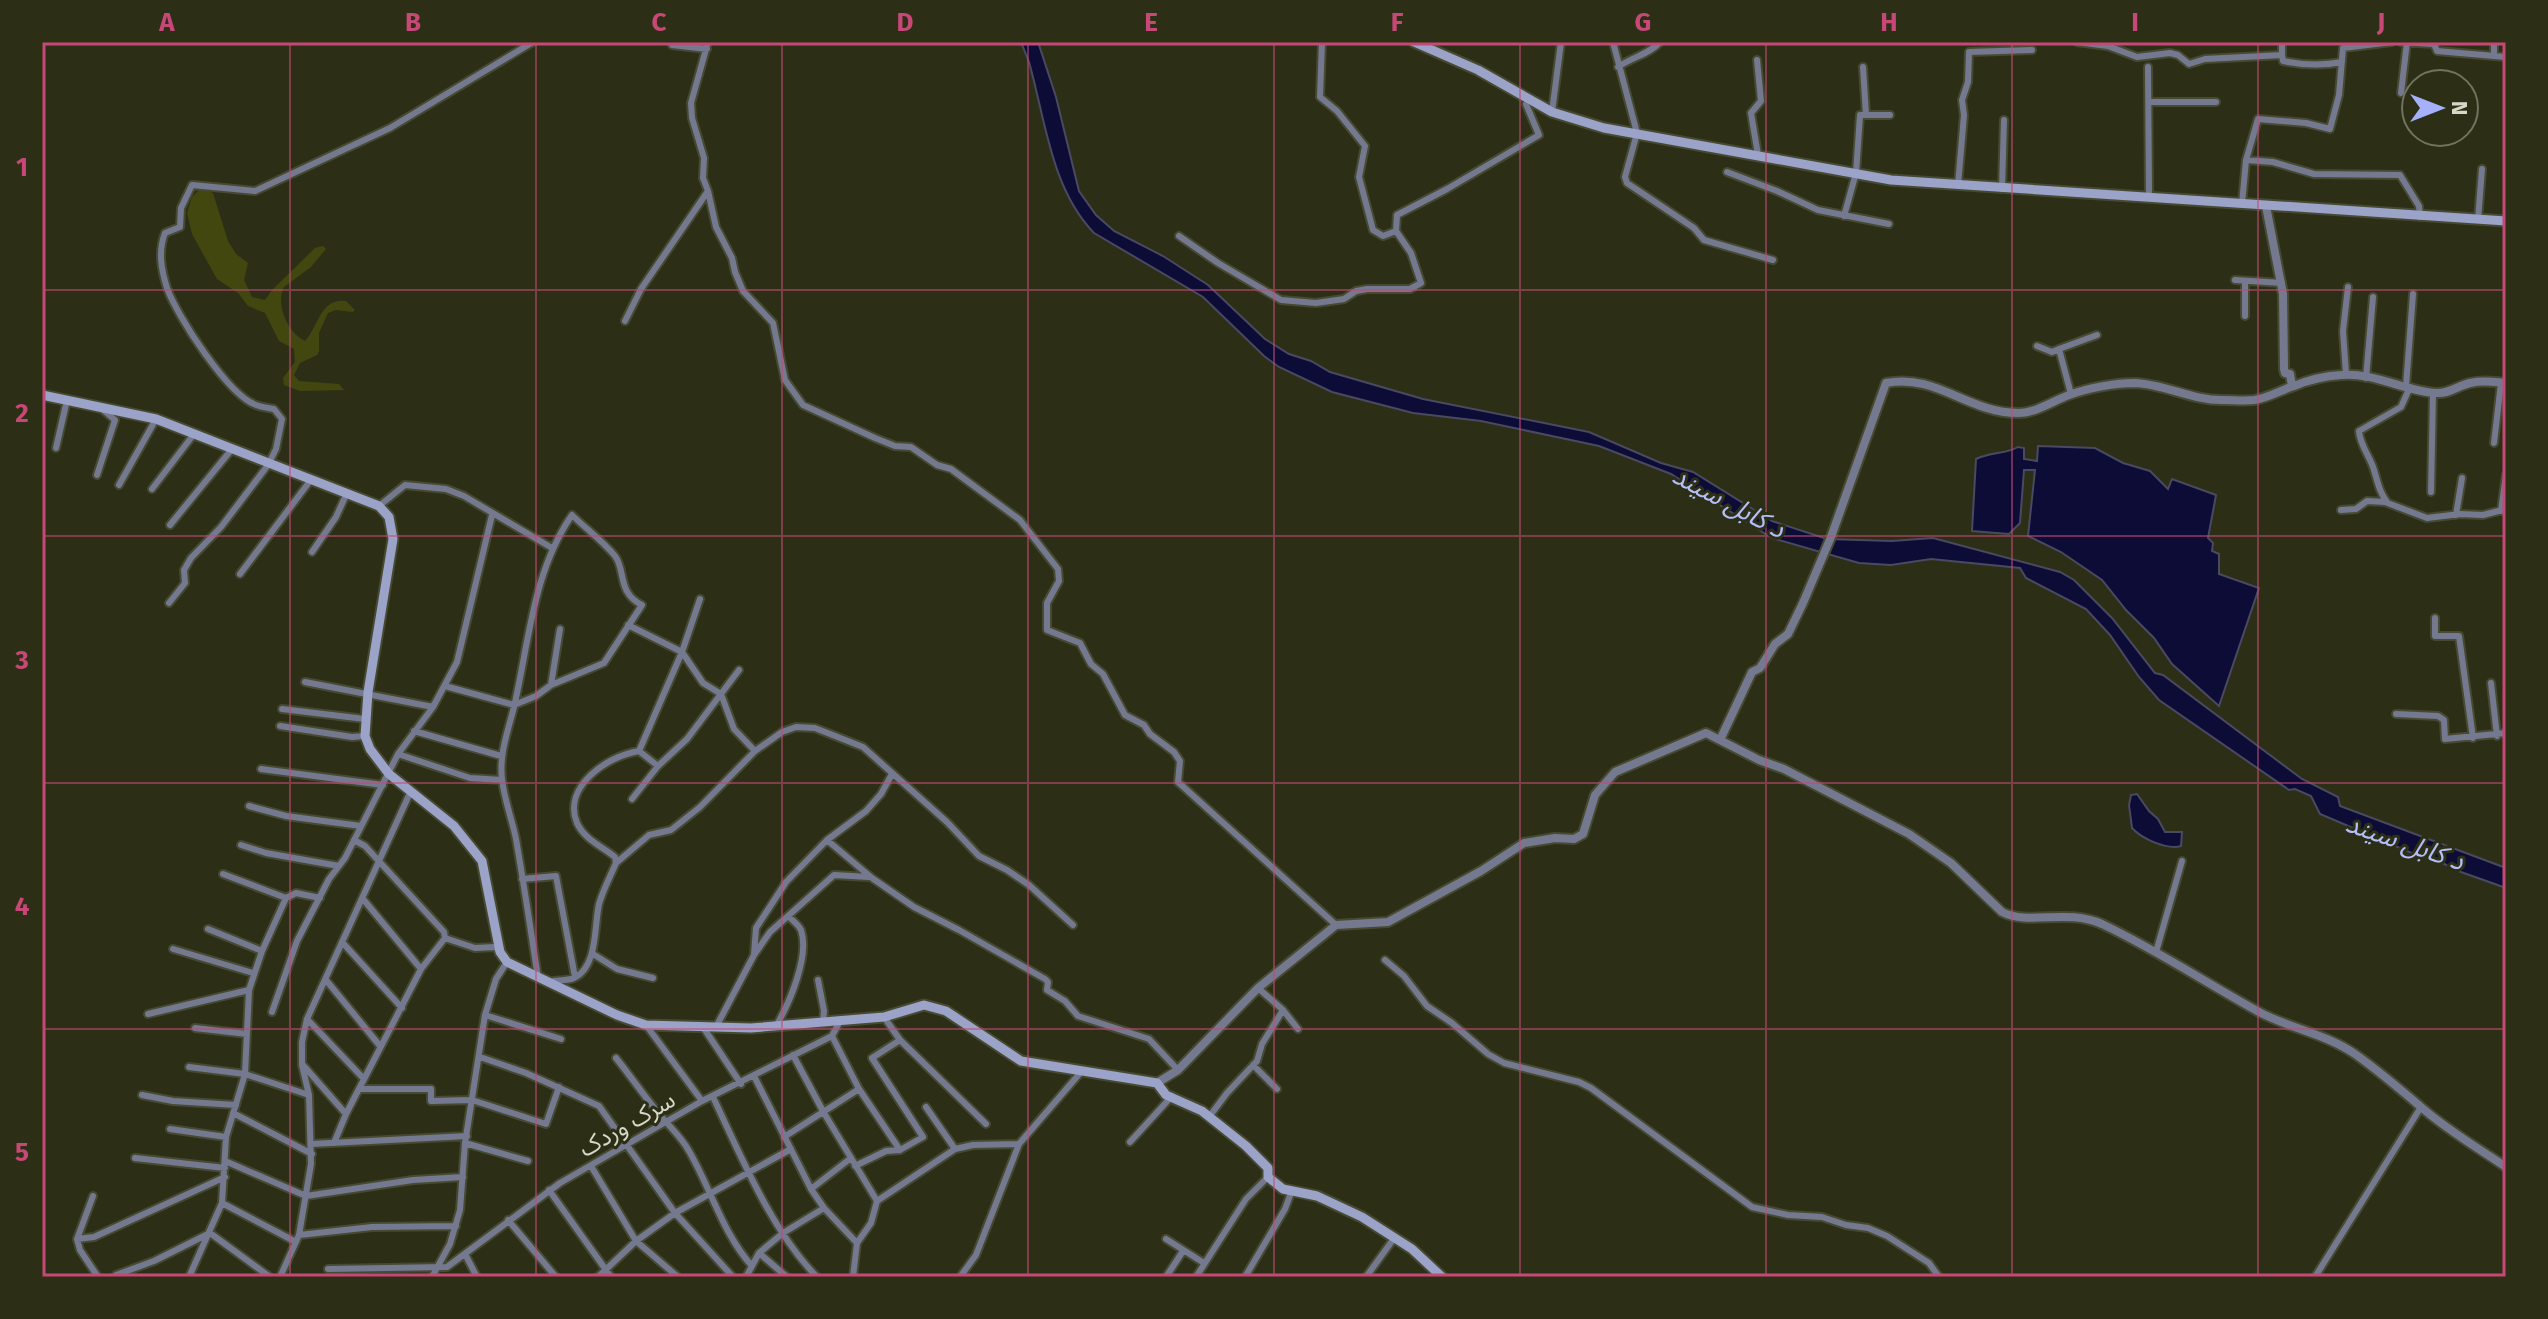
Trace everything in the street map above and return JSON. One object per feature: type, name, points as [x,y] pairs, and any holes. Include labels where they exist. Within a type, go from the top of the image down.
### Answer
[{"type":"main road","points":[[1414,42],[1478,70],[1552,112],[1604,128],[1891,180],[2506,221]]},
{"type":"main road","points":[[42,395],[156,419],[379,506],[389,517],[393,539],[368,692],[365,736],[370,749],[389,774],[454,826],[482,861],[500,952],[507,962],[617,1015],[646,1025],[776,1026],[884,1017],[924,1005],[946,1011],[1021,1061],[1157,1083],[1166,1095],[1202,1111],[1261,1161],[1268,1168],[1268,1177],[1291,1193],[1317,1196],[1346,1208],[1412,1249],[1442,1277]]},
{"type":"street","points":[[169,603],[185,583],[184,570],[191,558],[221,527],[268,465],[276,449],[282,419],[274,409],[255,405],[241,395],[207,359],[168,291],[161,264],[161,244],[165,233],[180,227],[181,208],[192,185],[255,191],[390,128],[533,42]]},
{"type":"street","points":[[1322,42],[1320,97],[1337,111],[1365,146],[1359,177],[1373,230],[1383,236],[1396,231]]},
{"type":"street","points":[[1552,112],[1561,42]]},
{"type":"street","points":[[1613,42],[1637,133],[1625,177],[1627,183],[1694,228],[1704,240],[1773,260]]},
{"type":"street","points":[[1618,67],[1630,58],[1654,49],[1660,42]]},
{"type":"street","points":[[2077,42],[2103,44],[2137,57],[2170,53],[2189,64],[2205,59],[2282,55]]},
{"type":"street","points":[[2282,42],[2283,61],[2329,65],[2342,62]]},
{"type":"street","points":[[2242,204],[2246,160],[2258,119],[2306,123],[2330,129],[2339,95],[2343,48],[2392,42]]},
{"type":"street","points":[[2401,42],[2434,44],[2435,50],[2506,57]]},
{"type":"street","points":[[2404,68],[2407,42]]},
{"type":"street","points":[[2452,42],[2452,52]]},
{"type":"street","points":[[2494,42],[2494,56]]},
{"type":"street","points":[[672,45],[708,45],[691,103],[704,158],[703,178],[716,227],[732,258],[739,282],[753,303],[773,323],[785,380],[803,405],[875,438],[922,453],[937,465],[951,469],[1020,520],[1054,563],[1059,575],[1047,603],[1047,630],[1080,643],[1091,664],[1103,674],[1125,715],[1144,725],[1150,734],[1174,752],[1180,761],[1178,782],[1336,925]]},
{"type":"street","points":[[1958,185],[1964,115],[1962,100],[1968,82],[1969,52],[2032,50]]},
{"type":"street","points":[[1757,60],[1761,101],[1751,113],[1758,155]]},
{"type":"street","points":[[1863,67],[1866,115]]},
{"type":"street","points":[[2148,67],[2149,198]]},
{"type":"street","points":[[1179,236],[1281,300],[1316,303],[1344,299],[1356,291],[1410,289],[1421,283],[1411,253],[1396,231],[1397,215],[1539,135],[1526,104],[1528,100]]},
{"type":"street","points":[[2149,102],[2216,102]]},
{"type":"street","points":[[1844,216],[1856,173],[1859,117],[1890,115]]},
{"type":"street","points":[[2002,189],[2004,120]]},
{"type":"street","points":[[2246,160],[2273,162],[2314,174],[2400,175],[2419,206],[2420,217]]},
{"type":"street","points":[[2478,220],[2482,169]]},
{"type":"street","points":[[1727,172],[1818,210],[1889,224]]},
{"type":"street","points":[[625,321],[641,289],[708,191]]},
{"type":"street","points":[[2266,206],[2282,283],[2284,369],[2285,373],[2290,374],[2292,386]]},
{"type":"street","points":[[2235,280],[2282,283]]},
{"type":"street","points":[[2245,281],[2245,316]]},
{"type":"street","points":[[2346,374],[2343,331],[2348,287]]},
{"type":"street","points":[[2387,503],[2378,490],[2374,470],[2360,443],[2359,431],[2401,407],[2408,386],[2413,294]]},
{"type":"street","points":[[2366,378],[2373,297]]},
{"type":"street","points":[[2037,346],[2052,352],[2097,335]]},
{"type":"street","points":[[2059,349],[2071,394]]},
{"type":"street","points":[[1720,740],[1752,672],[1760,668],[1775,644],[1788,634],[1832,536],[1884,387],[1904,380],[1914,384],[1924,383],[1942,388],[1976,406],[2015,413],[2033,410],[2089,389],[2134,383],[2206,400],[2253,400],[2292,386],[2346,374],[2433,393],[2448,393],[2471,383],[2490,380],[2503,383],[2494,443]]},
{"type":"street","points":[[2431,492],[2433,393]]},
{"type":"street","points":[[56,448],[67,400]]},
{"type":"street","points":[[97,475],[115,420],[99,406]]},
{"type":"street","points":[[119,485],[156,419]]},
{"type":"street","points":[[152,489],[194,434]]},
{"type":"street","points":[[170,525],[232,449]]},
{"type":"street","points":[[2341,510],[2356,509],[2367,501],[2387,503],[2427,518],[2483,515],[2504,510],[2506,475]]},
{"type":"street","points":[[2456,515],[2462,478]]},
{"type":"street","points":[[240,574],[310,481]]},
{"type":"street","points":[[379,506],[405,485],[446,489],[464,496],[552,548]]},
{"type":"street","points":[[312,552],[336,517],[346,495]]},
{"type":"street","points":[[272,1012],[297,941],[329,879],[354,840],[398,754],[433,707],[457,662],[492,515]]},
{"type":"street","points":[[445,686],[514,705],[536,696],[551,685],[604,663],[642,605],[635,602],[621,579],[617,557],[572,515],[552,548],[528,633],[514,705],[501,756],[502,780],[542,980],[575,977],[587,966],[593,954],[599,904],[616,863],[649,835],[671,830],[700,807],[755,751],[782,732],[796,727],[815,728],[863,747],[947,822],[979,856],[1029,885],[1073,925]]},
{"type":"street","points":[[616,863],[615,857],[593,842],[578,826],[573,808],[574,797],[580,785],[590,777],[617,758],[639,751],[682,652],[700,599]]},
{"type":"street","points":[[2435,618],[2435,636],[2459,636],[2473,738]]},
{"type":"street","points":[[628,625],[682,652],[703,683],[721,694],[734,729],[755,751]]},
{"type":"street","points":[[551,685],[560,629]]},
{"type":"street","points":[[632,799],[658,766],[687,739],[739,670]]},
{"type":"street","points":[[305,682],[433,707]]},
{"type":"street","points":[[2491,683],[2497,736]]},
{"type":"street","points":[[282,709],[365,719]]},
{"type":"street","points":[[2396,714],[2438,716],[2444,720],[2445,739],[2506,733]]},
{"type":"street","points":[[280,726],[325,734],[365,736]]},
{"type":"street","points":[[414,731],[501,756]]},
{"type":"street","points":[[1157,1083],[1178,1070],[1258,988],[1336,925],[1388,922],[1481,871],[1524,843],[1555,838],[1574,839],[1583,834],[1595,795],[1615,772],[1701,734],[1712,734],[1909,834],[1951,863],[2010,916],[2052,915],[2090,920],[2156,952],[2265,1015],[2321,1035],[2353,1053],[2407,1092],[2421,1107],[2506,1167]]},
{"type":"street","points":[[639,751],[658,766]]},
{"type":"street","points":[[398,754],[470,778],[502,780]]},
{"type":"street","points":[[261,769],[383,785]]},
{"type":"street","points":[[754,955],[756,928],[786,882],[827,840],[866,811],[881,794],[892,774]]},
{"type":"street","points":[[280,1277],[297,1239],[312,1154],[309,1095],[302,1065],[302,1042],[307,1019],[410,793]]},
{"type":"street","points":[[249,806],[286,816],[361,826]]},
{"type":"street","points":[[334,1143],[421,969],[445,938],[444,932],[365,846],[354,840]]},
{"type":"street","points":[[827,840],[872,878],[914,907],[1045,979],[1048,982],[1047,990],[1065,1001],[1078,1016],[1149,1039],[1178,1070]]},
{"type":"street","points":[[241,845],[266,853],[339,866]]},
{"type":"street","points":[[2156,952],[2182,861]]},
{"type":"street","points":[[223,874],[286,898]]},
{"type":"street","points":[[716,1027],[754,955],[770,932],[834,875],[872,878]]},
{"type":"street","points":[[522,879],[556,876],[575,977]]},
{"type":"street","points":[[199,1277],[191,1274],[222,1203],[226,1137],[245,1074],[249,990],[253,973],[286,898],[296,893],[320,898]]},
{"type":"street","points":[[363,899],[421,969]]},
{"type":"street","points":[[776,1026],[789,1005],[799,975],[801,932],[799,925],[788,916]]},
{"type":"street","points":[[208,929],[262,951]]},
{"type":"street","points":[[445,938],[475,948],[495,947],[500,952]]},
{"type":"street","points":[[342,942],[402,1008]]},
{"type":"street","points":[[173,949],[253,973]]},
{"type":"street","points":[[593,954],[617,969],[653,978]]},
{"type":"street","points":[[1385,960],[1404,976],[1427,1006],[1488,1054],[1504,1063],[1579,1082],[1591,1088],[1752,1207],[1788,1215],[1822,1217],[1868,1228],[1887,1236],[1929,1263],[1939,1277]]},
{"type":"street","points":[[432,1277],[450,1244],[460,1210],[466,1140],[485,1015],[496,979],[507,962]]},
{"type":"street","points":[[326,980],[380,1046]]},
{"type":"street","points":[[818,980],[823,1022]]},
{"type":"street","points":[[1258,988],[1283,1010],[1298,1029]]},
{"type":"street","points":[[148,1014],[249,990]]},
{"type":"street","points":[[1208,1118],[1253,1065],[1283,1010]]},
{"type":"street","points":[[485,1015],[561,1039]]},
{"type":"street","points":[[884,1017],[900,1040],[986,1124]]},
{"type":"street","points":[[307,1019],[364,1079]]},
{"type":"street","points":[[840,1021],[832,1036],[859,1089],[900,1150]]},
{"type":"street","points":[[646,1025],[702,1101]]},
{"type":"street","points":[[702,1026],[741,1084]]},
{"type":"street","points":[[195,1028],[247,1034]]},
{"type":"street","name":"سرک وردک","points":[[436,1268],[447,1267],[549,1190],[702,1101],[832,1036]]},
{"type":"street","points":[[855,1166],[886,1151],[900,1150],[923,1137],[872,1058],[900,1040]]},
{"type":"street","points":[[793,1055],[877,1201]]},
{"type":"street","points":[[480,1057],[599,1106],[675,1213],[733,1277]]},
{"type":"street","points":[[616,1058],[679,1134],[735,1244],[752,1266]]},
{"type":"street","points":[[302,1065],[346,1114]]},
{"type":"street","points":[[1253,1065],[1277,1089]]},
{"type":"street","points":[[189,1067],[245,1074],[309,1095]]},
{"type":"street","points":[[960,1277],[976,1255],[1019,1144],[1081,1072]]},
{"type":"street","points":[[754,1076],[811,1189],[824,1208],[857,1243]]},
{"type":"street","points":[[360,1089],[431,1089],[431,1101],[472,1100],[546,1124],[559,1087]]},
{"type":"street","points":[[784,1137],[859,1089]]},
{"type":"street","points":[[142,1095],[235,1109],[312,1154]]},
{"type":"street","points":[[1130,1142],[1172,1096]]},
{"type":"street","points":[[713,1097],[783,1233],[817,1277]]},
{"type":"street","points":[[926,1107],[955,1149]]},
{"type":"street","points":[[2315,1277],[2421,1107]]},
{"type":"street","points":[[170,1129],[226,1137]]},
{"type":"street","points":[[311,1144],[466,1140],[528,1161]]},
{"type":"street","points":[[853,1277],[857,1243],[871,1223],[877,1201],[955,1149],[973,1145],[1019,1144]]},
{"type":"street","points":[[598,1277],[636,1241],[675,1213],[791,1149]]},
{"type":"street","points":[[135,1158],[225,1164],[306,1196],[413,1180],[463,1177]]},
{"type":"street","points":[[811,1189],[851,1158]]},
{"type":"street","points":[[591,1166],[636,1241],[678,1277]]},
{"type":"street","points":[[77,1239],[108,1232],[225,1177]]},
{"type":"street","points":[[1196,1277],[1246,1199],[1268,1177]]},
{"type":"street","points":[[549,1190],[611,1277]]},
{"type":"street","points":[[1245,1277],[1285,1209],[1291,1193]]},
{"type":"street","points":[[93,1196],[77,1239],[80,1250],[98,1277]]},
{"type":"street","points":[[222,1203],[297,1239],[372,1227],[456,1226]]},
{"type":"street","points":[[746,1277],[759,1253],[783,1233],[824,1208]]},
{"type":"street","points":[[508,1220],[556,1277]]},
{"type":"street","points":[[116,1275],[154,1261],[210,1233]]},
{"type":"street","points":[[210,1233],[270,1277]]},
{"type":"street","points":[[1366,1277],[1395,1237]]},
{"type":"street","points":[[1166,1239],[1204,1263]]},
{"type":"street","points":[[1166,1277],[1183,1251]]},
{"type":"street","points":[[759,1253],[787,1277]]},
{"type":"street","points":[[465,1254],[477,1277]]},
{"type":"street","points":[[328,1269],[436,1268]]},
{"type":"green space","points":[[201,188],[213,193],[228,241],[236,254],[248,263],[244,280],[252,297],[265,300],[315,248],[323,246],[326,249],[311,267],[284,287],[282,310],[293,332],[305,341],[325,308],[331,304],[346,301],[355,310],[328,313],[319,333],[317,355],[300,363],[294,375],[299,381],[339,384],[344,390],[300,391],[284,385],[283,378],[295,362],[294,349],[279,341],[265,313],[248,306],[238,293],[217,279],[192,234],[187,213],[192,197]]},
{"type":"water","name":"د کابل سيند","points":[[1021,42],[1037,42],[1039,45],[1056,97],[1079,191],[1096,215],[1114,231],[1163,256],[1208,285],[1265,339],[1289,354],[1311,361],[1330,372],[1423,399],[1589,432],[1661,463],[1693,472],[1772,521],[1827,539],[1892,541],[1933,538],[2060,572],[2074,580],[2112,618],[2155,673],[2163,675],[2302,779],[2338,797],[2340,806],[2506,868],[2506,888],[2430,857],[2414,854],[2320,814],[2311,796],[2295,789],[2289,790],[2159,700],[2110,635],[2086,609],[2026,578],[2020,568],[1931,559],[1891,565],[1859,563],[1772,538],[1671,474],[1599,446],[1481,421],[1413,413],[1332,392],[1279,367],[1203,297],[1094,233],[1068,196],[1059,174]]},
{"type":"water","points":[[2038,446],[2095,448],[2123,463],[2150,471],[2168,489],[2172,479],[2216,495],[2208,538],[2213,543],[2212,551],[2219,554],[2219,574],[2259,588],[2219,706],[2172,664],[2154,638],[2102,580],[2061,552],[2028,536],[2035,470],[2024,470],[2020,523],[2009,534],[1972,531],[1976,459],[2018,447],[2024,448],[2024,459],[2037,461]]},
{"type":"water","points":[[2137,794],[2165,832],[2182,832],[2181,846],[2155,843],[2132,828],[2129,805],[2131,795]]}]
